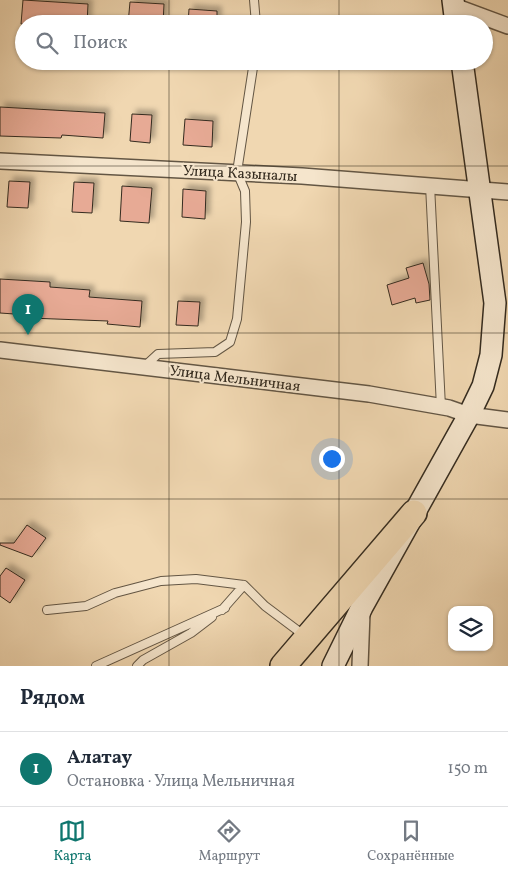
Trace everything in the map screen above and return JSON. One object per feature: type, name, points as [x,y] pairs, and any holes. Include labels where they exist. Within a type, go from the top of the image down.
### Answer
[{"type":"highway","points":[[283,666],[414,513]]},
{"type":"main road","points":[[333,666],[362,608],[469,415],[482,386],[491,355],[495,304],[481,189],[463,70]]},
{"type":"street","points":[[454,10],[471,15]]},
{"type":"street","points":[[493,22],[508,26]]},
{"type":"street","name":"Улица Казыналы","points":[[0,160],[237,172],[508,192]]},
{"type":"street","name":"Улица Мельничная","points":[[0,350],[369,394],[441,406],[469,415],[508,420]]},
{"type":"street","points":[[360,666],[362,608]]},
{"type":"lane","points":[[254,0],[255,15]]},
{"type":"lane","points":[[143,368],[158,354],[215,352],[230,342],[238,310],[246,222],[245,191],[237,172],[253,70]]},
{"type":"lane","points":[[430,185],[441,406]]},
{"type":"lane","points":[[46,610],[86,606],[115,593],[161,581],[196,579],[244,585],[265,606],[307,637]]},
{"type":"lane","points":[[137,666],[142,660],[191,633],[225,608],[244,585]]},
{"type":"lane","points":[[96,666],[225,608]]},
{"type":"building","points":[[23,0],[88,4],[87,15],[22,15]]},
{"type":"building","points":[[130,2],[164,4],[163,15],[129,15]]},
{"type":"building","points":[[189,9],[217,11],[217,15],[189,15]]},
{"type":"building","points":[[0,107],[105,113],[103,138],[62,135],[61,138],[0,136]]},
{"type":"building","points":[[132,114],[152,115],[150,143],[130,141]]},
{"type":"building","points":[[185,119],[213,121],[212,147],[183,145]]},
{"type":"building","points":[[9,181],[30,182],[28,208],[7,207]]},
{"type":"building","points":[[74,182],[94,183],[92,213],[72,212]]},
{"type":"building","points":[[122,186],[152,188],[149,223],[120,221]]},
{"type":"building","points":[[183,189],[206,191],[205,219],[182,217]]},
{"type":"building","points":[[423,263],[429,284],[430,300],[416,303],[415,298],[392,305],[387,285],[409,278],[406,268]]},
{"type":"building","points":[[0,279],[50,282],[50,287],[90,290],[89,297],[142,301],[140,327],[107,324],[108,321],[29,318],[29,315],[0,313]]},
{"type":"building","points":[[178,301],[200,302],[198,326],[176,325]]},
{"type":"building","points":[[27,525],[46,538],[32,557],[0,545],[0,543],[14,543]]},
{"type":"building","points":[[6,568],[25,580],[10,603],[0,596],[0,576]]},
{"type":"place","name":"Алатау","points":[[28,335]]}]
